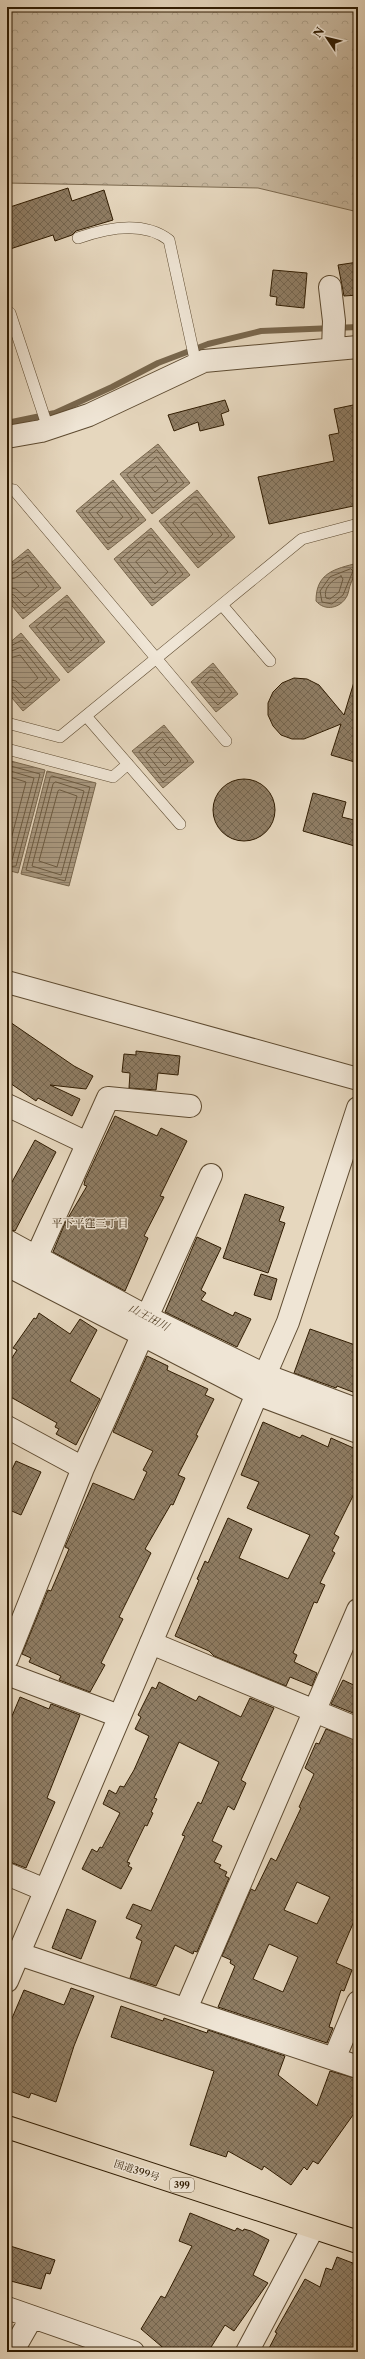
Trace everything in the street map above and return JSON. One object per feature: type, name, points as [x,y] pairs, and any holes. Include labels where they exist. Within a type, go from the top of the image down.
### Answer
[{"type":"highway","name":"国道399号","points":[[7,2127],[358,2242]]},
{"type":"street","points":[[330,287],[334,321],[333,349]]},
{"type":"street","points":[[7,437],[48,428],[89,415],[204,361],[358,347]]},
{"type":"street","points":[[7,982],[358,1079]]},
{"type":"street","points":[[33,1266],[108,1098],[190,1106]]},
{"type":"street","points":[[7,1105],[87,1143]]},
{"type":"street","points":[[7,1981],[288,1322],[358,1108]]},
{"type":"street","points":[[7,1659],[84,1468],[211,1175]]},
{"type":"street","points":[[7,1241],[33,1266],[145,1326],[358,1432]]},
{"type":"street","points":[[7,1265],[33,1266]]},
{"type":"street","points":[[261,1384],[358,1410]]},
{"type":"street","points":[[7,1427],[84,1468]]},
{"type":"street","points":[[186,2009],[358,1610]]},
{"type":"street","points":[[151,1643],[358,1729]]},
{"type":"street","points":[[7,1674],[119,1716]]},
{"type":"street","points":[[7,1874],[45,1890]]},
{"type":"street","points":[[19,1954],[358,2067]]},
{"type":"street","points":[[334,2058],[358,2002]]},
{"type":"street","points":[[246,2352],[313,2228]]},
{"type":"street","points":[[7,2308],[133,2352]]},
{"type":"street","points":[[12,2352],[32,2317]]},
{"type":"lane","points":[[78,238],[101,230],[133,228],[160,234],[169,240],[196,364]]},
{"type":"lane","points":[[10,313],[48,428]]},
{"type":"lane","points":[[7,489],[14,490],[226,741]]},
{"type":"lane","points":[[7,723],[60,737],[302,539],[358,524]]},
{"type":"lane","points":[[222,605],[270,661]]},
{"type":"lane","points":[[86,716],[180,824]]},
{"type":"lane","points":[[7,749],[114,777],[128,764]]},
{"type":"green space","points":[[7,7],[358,7],[358,212],[258,188],[7,183]]},
{"type":"water","points":[[158,444],[190,483],[152,514],[120,474]]},
{"type":"water","points":[[113,480],[146,520],[108,550],[76,511]]},
{"type":"water","points":[[197,490],[235,537],[198,568],[159,521]]},
{"type":"water","points":[[151,528],[190,575],[152,606],[114,559]]},
{"type":"water","points":[[28,549],[61,588],[23,619],[7,600],[7,566]]},
{"type":"water","points":[[358,563],[357,571],[350,585],[348,594],[341,603],[333,607],[324,607],[316,601],[319,584],[323,578],[334,570]]},
{"type":"water","points":[[67,595],[105,642],[68,673],[29,626]]},
{"type":"water","points":[[21,633],[60,680],[23,711],[7,692],[7,645]]},
{"type":"water","points":[[213,663],[238,694],[216,712],[191,682]]},
{"type":"water","points":[[164,725],[194,762],[163,788],[132,751]]},
{"type":"water","points":[[7,760],[45,770],[18,873],[7,870]]},
{"type":"water","points":[[47,771],[96,783],[69,886],[21,874]]},
{"type":"building","points":[[68,188],[72,201],[104,190],[113,220],[76,231],[72,235],[55,241],[53,235],[7,250],[7,208]]},
{"type":"building","points":[[358,262],[358,295],[344,296],[338,265]]},
{"type":"building","points":[[273,270],[307,273],[304,308],[276,305],[277,297],[270,296]]},
{"type":"building","points":[[225,400],[229,411],[221,414],[224,425],[200,431],[198,422],[174,431],[168,415]]},
{"type":"building","points":[[358,404],[358,505],[269,524],[258,477],[334,461],[329,435],[339,433],[334,409]]},
{"type":"building","points":[[294,678],[307,679],[319,685],[344,715],[354,682],[358,682],[358,763],[331,755],[341,724],[304,739],[292,739],[281,735],[273,726],[268,715],[268,703],[273,692],[282,683]]},
{"type":"building","points":[[244,779],[256,782],[266,788],[272,798],[275,810],[272,822],[266,832],[256,838],[244,841],[232,838],[222,832],[216,822],[213,810],[216,798],[222,788],[232,782]]},
{"type":"building","points":[[313,793],[346,802],[342,817],[358,821],[358,847],[303,831]]},
{"type":"building","points":[[7,1020],[74,1066],[93,1076],[86,1089],[50,1085],[80,1099],[72,1116],[38,1098],[36,1101],[7,1081]]},
{"type":"building","points":[[136,1051],[180,1056],[178,1075],[158,1073],[156,1090],[129,1088],[130,1073],[122,1072],[124,1054],[136,1055]]},
{"type":"building","points":[[115,1116],[157,1136],[161,1128],[187,1141],[160,1196],[164,1197],[144,1236],[148,1238],[125,1291],[53,1252],[65,1223],[87,1186],[84,1185],[85,1180]]},
{"type":"building","points":[[35,1140],[56,1152],[15,1231],[7,1229],[7,1191]]},
{"type":"building","points":[[245,1194],[284,1207],[279,1221],[285,1223],[268,1273],[223,1258]]},
{"type":"building","points":[[197,1237],[221,1248],[201,1290],[206,1293],[201,1300],[233,1316],[235,1312],[251,1319],[237,1347],[165,1312]]},
{"type":"building","points":[[261,1274],[277,1279],[271,1300],[254,1295]]},
{"type":"building","points":[[39,1313],[70,1334],[80,1319],[97,1330],[70,1381],[100,1399],[76,1445],[56,1434],[59,1429],[55,1427],[57,1423],[7,1395],[7,1366],[17,1350],[13,1348]]},
{"type":"building","points":[[310,1329],[358,1346],[358,1394],[294,1373]]},
{"type":"building","points":[[147,1356],[168,1366],[167,1370],[208,1389],[205,1395],[214,1399],[196,1435],[198,1436],[178,1475],[185,1478],[173,1505],[171,1504],[145,1549],[151,1553],[119,1617],[123,1619],[101,1663],[105,1665],[90,1692],[59,1680],[61,1676],[29,1662],[31,1658],[22,1654],[48,1590],[51,1591],[69,1549],[65,1547],[93,1483],[134,1500],[147,1472],[143,1470],[153,1451],[113,1432]]},
{"type":"building","points":[[263,1422],[300,1438],[302,1435],[328,1447],[331,1438],[358,1450],[358,1486],[334,1534],[339,1537],[332,1551],[335,1553],[320,1583],[325,1585],[317,1603],[314,1602],[293,1653],[297,1655],[294,1662],[317,1673],[312,1686],[290,1677],[286,1686],[214,1656],[209,1651],[175,1636],[199,1580],[197,1579],[205,1561],[208,1563],[228,1518],[252,1529],[239,1558],[288,1579],[310,1535],[247,1508],[259,1482],[241,1475]]},
{"type":"building","points":[[16,1461],[41,1472],[21,1515],[7,1509],[7,1480]]},
{"type":"building","points":[[343,1680],[358,1687],[358,1715],[331,1704]]},
{"type":"building","points":[[159,1682],[196,1701],[199,1696],[241,1717],[250,1698],[274,1708],[241,1780],[246,1783],[234,1810],[228,1806],[212,1841],[222,1846],[214,1862],[221,1865],[219,1868],[227,1872],[225,1876],[229,1878],[197,1952],[194,1951],[193,1954],[175,1945],[156,1986],[130,1978],[142,1941],[136,1938],[142,1925],[126,1918],[133,1904],[151,1911],[185,1836],[182,1835],[198,1802],[201,1804],[219,1762],[179,1742],[154,1798],[157,1799],[151,1812],[153,1813],[147,1826],[145,1825],[127,1862],[130,1863],[128,1866],[132,1868],[121,1889],[82,1869],[92,1849],[97,1852],[100,1847],[102,1848],[120,1813],[103,1804],[109,1790],[116,1794],[120,1786],[124,1787],[134,1770],[149,1736],[135,1729],[141,1717],[138,1715],[152,1687],[156,1689]]},
{"type":"building","points":[[20,1697],[49,1709],[51,1704],[80,1715],[47,1798],[55,1802],[26,1868],[7,1861],[7,1728]]},
{"type":"building","points":[[326,1729],[358,1741],[358,1912],[336,1963],[352,1970],[344,1991],[341,1990],[329,2027],[333,2028],[327,2043],[218,2007],[235,1966],[230,1963],[231,1960],[222,1956],[251,1889],[255,1891],[271,1858],[276,1861],[301,1808],[299,1807],[314,1774],[305,1768],[316,1743],[319,1744]],"holes":[[[297,1882],[330,1897],[317,1924],[284,1910]],[[269,1944],[298,1957],[283,1992],[253,1979]]]},
{"type":"building","points":[[67,1909],[96,1921],[81,1959],[52,1948]]},
{"type":"building","points":[[71,1988],[94,1996],[74,2046],[56,2102],[31,2093],[29,2098],[7,2090],[7,2030],[24,1990],[64,2005]]},
{"type":"building","points":[[121,2006],[163,2021],[164,2018],[207,2033],[208,2030],[285,2056],[278,2075],[317,2106],[330,2071],[358,2079],[358,2108],[318,2164],[313,2161],[307,2170],[304,2167],[291,2185],[264,2166],[262,2170],[228,2151],[226,2157],[190,2145],[214,2071],[111,2037]]},
{"type":"building","points":[[190,2213],[235,2231],[237,2228],[243,2231],[244,2229],[251,2231],[269,2240],[253,2275],[268,2283],[234,2331],[225,2325],[208,2352],[168,2352],[141,2329],[161,2296],[165,2298],[192,2246],[179,2241]]},
{"type":"building","points":[[7,2245],[55,2260],[50,2274],[46,2273],[41,2289],[7,2280]]},
{"type":"building","points":[[337,2257],[358,2265],[358,2352],[267,2352],[277,2333],[275,2332],[305,2279],[320,2287],[326,2268],[332,2270]]},
{"type":"waterway","points":[[7,423],[55,413],[112,387],[158,363],[208,344],[261,331],[358,327]]},
{"type":"district","name":"平下平窪三丁目","points":[[90,1223]]},
{"type":"water label","name":"山王田川","points":[[149,1317]]}]
